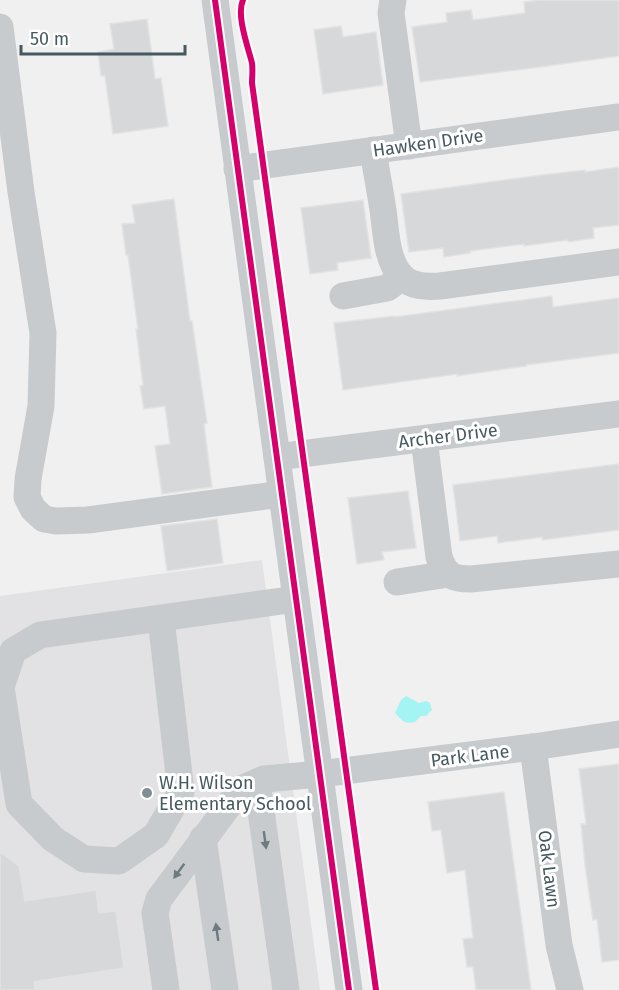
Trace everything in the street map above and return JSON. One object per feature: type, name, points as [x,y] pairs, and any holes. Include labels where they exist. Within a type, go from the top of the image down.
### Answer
[{"type":"street","points":[[214,0],[349,990]]},
{"type":"street","points":[[393,0],[391,13],[409,146]]},
{"type":"street","points":[[0,27],[21,192],[43,333],[41,406],[28,479],[27,497],[33,509],[44,519],[88,520],[282,494]]},
{"type":"street","name":"Hawken Drive","points":[[237,169],[619,117]]},
{"type":"street","points":[[373,150],[388,246],[393,262],[402,277],[412,283],[425,287],[619,262]]},
{"type":"street","points":[[343,296],[387,288],[402,277]]},
{"type":"street","name":"Archer Drive","points":[[277,457],[619,414]]},
{"type":"street","points":[[424,439],[439,557],[443,568],[449,574],[458,579],[471,579],[619,564]]},
{"type":"street","points":[[397,582],[449,574]]},
{"type":"street","points":[[161,618],[181,792],[156,835],[119,861],[84,859],[52,839],[19,804],[1,687],[13,651],[40,636],[161,618],[296,600]]},
{"type":"street","name":"Park Lane","points":[[257,782],[264,779],[320,774],[619,734]]},
{"type":"street","name":"Oak Lawn","points":[[533,747],[559,945],[570,990]]},
{"type":"street","points":[[166,990],[155,913],[159,899],[241,789],[257,782],[286,990]]},
{"type":"street","points":[[203,838],[225,990]]},
{"type":"shaded area","name":"W.H. Wilson Elementary School","points":[[262,560],[320,990],[0,990],[0,596]]},
{"type":"water","points":[[406,696],[419,703],[426,701],[430,703],[432,710],[415,722],[404,721],[395,713],[401,700]]},
{"type":"building","points":[[619,0],[619,56],[420,82],[412,27],[447,22],[446,13],[471,10],[473,20],[525,13],[524,2]]},
{"type":"building","points":[[147,19],[155,79],[161,78],[168,126],[113,134],[105,76],[101,76],[98,52],[114,49],[110,24]]},
{"type":"building","points":[[341,26],[343,37],[376,32],[383,85],[323,94],[314,30]]},
{"type":"building","points":[[619,167],[619,225],[593,228],[594,238],[524,246],[524,244],[444,257],[443,248],[409,252],[401,194]]},
{"type":"building","points":[[174,199],[190,321],[192,321],[207,423],[204,424],[212,487],[162,494],[155,446],[170,444],[165,406],[144,409],[140,386],[143,385],[136,329],[138,329],[122,224],[135,223],[132,205]]},
{"type":"building","points":[[363,200],[371,258],[337,263],[338,270],[310,274],[301,208]]},
{"type":"building","points":[[552,296],[553,307],[619,298],[619,353],[343,390],[334,323]]},
{"type":"building","points":[[619,464],[619,530],[542,540],[542,537],[498,543],[497,536],[460,541],[453,485]]},
{"type":"building","points":[[408,491],[416,548],[382,552],[384,560],[357,564],[348,498]]},
{"type":"building","points":[[217,519],[223,563],[167,571],[161,526]]},
{"type":"building","points":[[619,764],[619,960],[602,962],[597,919],[593,920],[585,865],[581,824],[586,824],[579,769]]},
{"type":"building","points":[[504,792],[531,990],[476,990],[473,967],[467,967],[463,939],[473,938],[465,870],[447,873],[441,830],[432,831],[428,802]]},
{"type":"building","points":[[0,852],[19,866],[25,901],[96,890],[99,913],[116,911],[124,968],[34,982],[35,990],[0,990]]},
{"type":"cycle path","points":[[215,0],[349,990]]},
{"type":"cycle path","points":[[243,0],[242,22],[252,63],[252,83],[376,990]]},
{"type":"place","name":"W.H. Wilson Elementary School","points":[[147,793]]}]
